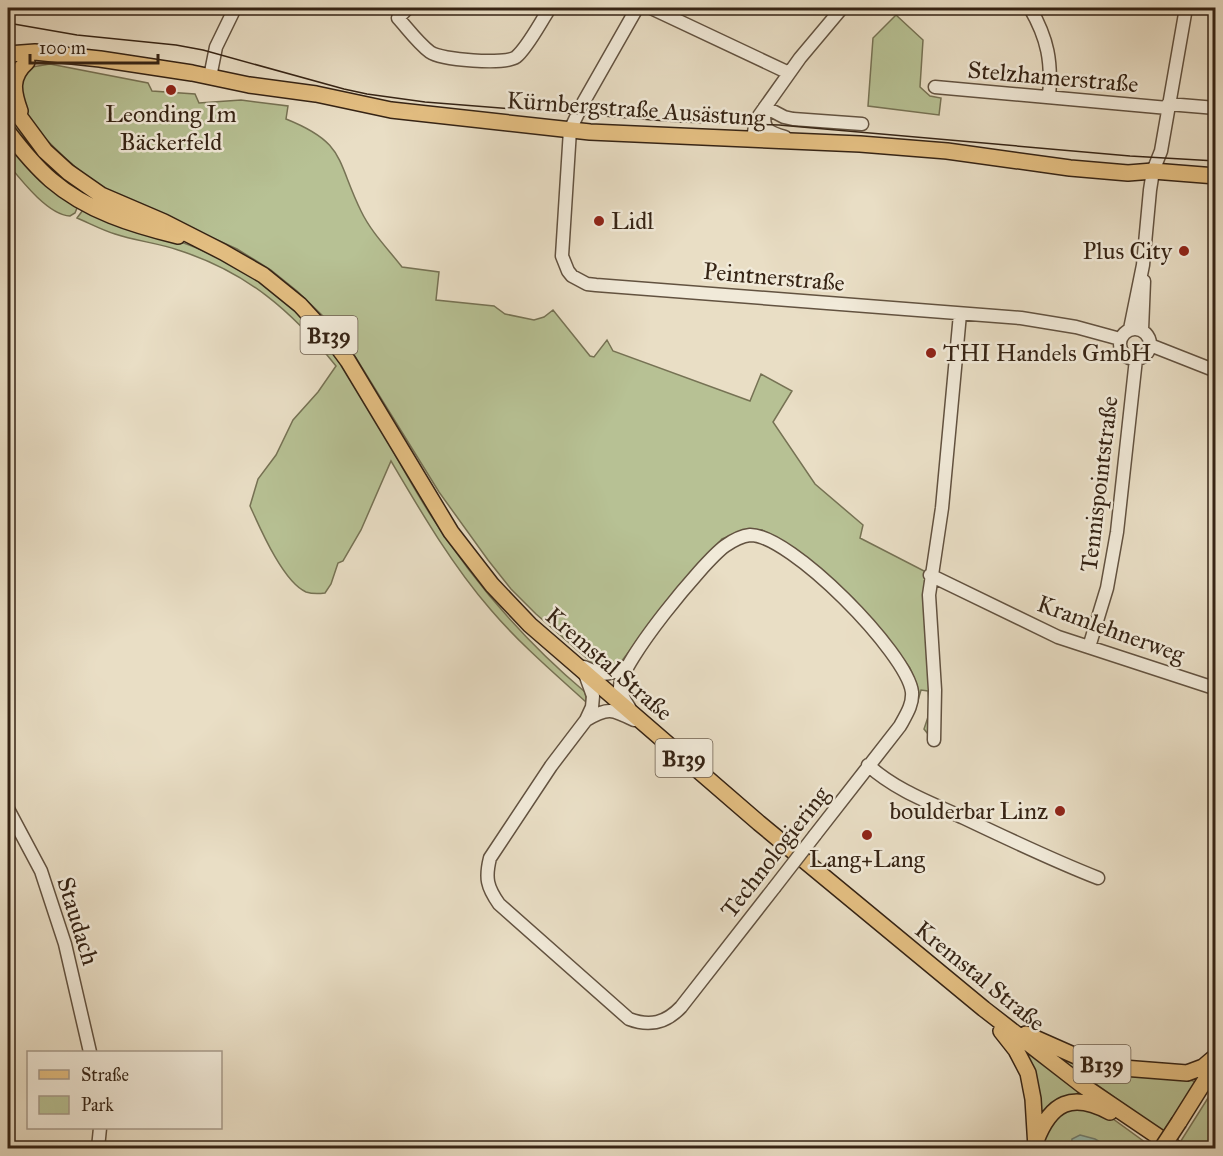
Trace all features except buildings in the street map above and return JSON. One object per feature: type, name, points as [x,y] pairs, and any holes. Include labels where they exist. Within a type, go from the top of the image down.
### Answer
[{"type":"main road","name":"Kürnbergstraße Ausästung","points":[[8,54],[35,52],[108,60],[249,85],[316,94],[391,110],[570,130],[632,136],[801,141],[946,151],[1105,171],[1128,173],[1153,171],[1215,176]]},
{"type":"main road","points":[[8,70],[27,62],[57,55]]},
{"type":"main road","name":"B139","points":[[23,122],[15,98],[14,81],[20,69],[27,62]]},
{"type":"main road","name":"Kremstal Straße","points":[[8,101],[56,162],[84,184],[101,195],[164,222],[223,252],[263,275],[294,299],[319,324],[348,361],[433,505],[457,540],[514,609],[568,660],[807,864],[989,1013],[1160,1143],[1175,1149]]},
{"type":"main road","name":"Kremstal Straße","points":[[8,132],[52,181],[86,203],[139,226],[198,241]]},
{"type":"main road","name":"B139","points":[[989,1013],[1058,1050],[1110,1066],[1186,1073],[1203,1067],[1215,1056]]},
{"type":"main road","name":"B139","points":[[989,1013],[1016,1050],[1028,1073],[1033,1099],[1035,1146]]},
{"type":"main road","points":[[1160,1143],[1179,1122],[1215,1063]]},
{"type":"main road","name":"B139","points":[[1035,1146],[1051,1112],[1066,1103],[1075,1101],[1094,1104],[1160,1143]]},
{"type":"street","points":[[210,77],[216,47],[236,8]]},
{"type":"street","points":[[408,8],[398,18],[436,56],[501,61],[513,59],[521,51],[550,8]]},
{"type":"street","points":[[570,130],[637,8]]},
{"type":"street","points":[[651,8],[789,73]]},
{"type":"street","points":[[753,140],[756,120],[789,73],[842,8]]},
{"type":"street","points":[[1030,8],[1042,32],[1050,60],[1049,98]]},
{"type":"street","points":[[1136,330],[1148,336],[1150,345],[1147,353],[1136,359],[1126,357],[1119,344],[1120,339],[1136,330],[1145,289],[1143,265],[1153,171],[1161,151],[1186,8]]},
{"type":"street","name":"Stelzhamerstraße","points":[[935,87],[1049,98],[1215,108]]},
{"type":"street","points":[[765,107],[793,119],[862,124]]},
{"type":"street","points":[[765,107],[764,118],[767,130],[772,134],[801,141]]},
{"type":"street","name":"Peintnerstraße","points":[[570,130],[562,256],[568,271],[578,281],[596,285],[1059,324],[1120,339]]},
{"type":"street","points":[[934,740],[935,690],[928,595],[942,508],[960,314]]},
{"type":"street","points":[[1150,345],[1215,371]]},
{"type":"street","name":"Tennispointstraße","points":[[1089,647],[1107,588],[1118,532],[1136,359]]},
{"type":"street","name":"Technologiering","points":[[585,674],[593,696],[592,707],[586,720],[550,766],[490,858],[486,873],[488,886],[499,904],[629,1019],[652,1024],[663,1021],[681,1007],[900,726],[912,702],[909,680],[894,657],[831,585],[795,556],[758,536],[744,536],[726,545],[715,554],[665,613],[625,667]]},
{"type":"street","name":"Kramlehnerweg","points":[[930,575],[1058,637],[1215,687]]},
{"type":"street","points":[[568,660],[603,675],[625,667]]},
{"type":"street","points":[[625,667],[620,687],[633,715]]},
{"type":"street","points":[[586,720],[601,711],[613,710],[646,726]]},
{"type":"street","points":[[868,765],[912,794],[1098,878]]},
{"type":"street","name":"Staudach","points":[[8,809],[41,871],[65,944],[90,1051]]},
{"type":"street","points":[[98,1149],[100,1129]]},
{"type":"green space","points":[[896,15],[923,40],[920,87],[930,96],[941,98],[939,115],[868,106],[873,38]]},
{"type":"green space","points":[[50,64],[148,83],[152,91],[195,94],[199,103],[241,100],[288,106],[286,119],[320,136],[330,145],[337,155],[365,219],[402,267],[439,272],[436,300],[494,306],[505,314],[534,320],[544,317],[553,310],[590,356],[594,357],[607,340],[613,351],[750,401],[761,374],[792,391],[773,422],[815,484],[863,525],[860,538],[928,573],[932,732],[928,734],[924,729],[930,711],[928,691],[921,690],[915,711],[908,719],[917,700],[917,685],[910,668],[894,646],[854,599],[822,570],[762,530],[744,530],[722,539],[656,616],[618,666],[606,670],[597,667],[511,589],[439,492],[348,345],[325,318],[297,291],[271,270],[237,249],[106,190],[68,161],[42,135],[24,108],[20,93],[20,77],[32,67]]},
{"type":"green space","points":[[8,111],[53,169],[72,185],[98,201],[70,187],[34,156],[8,124]]},
{"type":"green space","points":[[8,142],[52,190],[77,208],[75,213],[70,216],[53,210],[28,187],[8,164]]},
{"type":"green space","points":[[83,210],[210,253],[257,278],[303,317],[345,370],[430,514],[464,563],[520,631],[585,692],[587,703],[514,635],[477,593],[438,538],[391,461],[361,530],[343,561],[338,563],[331,584],[325,593],[308,593],[297,586],[273,554],[250,506],[258,479],[276,455],[293,420],[318,392],[336,366],[285,311],[247,282],[203,259],[115,234],[77,218]]},
{"type":"green space","points":[[1022,1049],[1087,1096],[1058,1099],[1048,1107],[1039,1121]]},
{"type":"green space","points":[[1050,1051],[1190,1080],[1196,1082],[1163,1132]]},
{"type":"green space","points":[[1213,1090],[1216,1095],[1215,1148],[1187,1148],[1179,1144]]},
{"type":"green space","points":[[1090,1108],[1113,1119],[1153,1148],[1043,1148],[1044,1136],[1053,1122],[1066,1109]]},
{"type":"water","points":[[1080,1135],[1095,1139],[1111,1148],[1071,1148],[1072,1139]]},
{"type":"tram line","points":[[8,23],[77,35],[203,50],[344,89],[425,102],[679,122],[779,125],[1130,156],[1216,161]]},
{"type":"place","name":"Leonding Im Bäckerfeld","points":[[171,90]]},
{"type":"place","name":"Lidl","points":[[599,221]]},
{"type":"place","name":"Plus City","points":[[1184,251]]},
{"type":"place","name":"THI Handels GmbH","points":[[931,353]]},
{"type":"place","name":"boulderbar Linz","points":[[1060,811]]},
{"type":"place","name":"Lang+Lang","points":[[867,835]]}]
